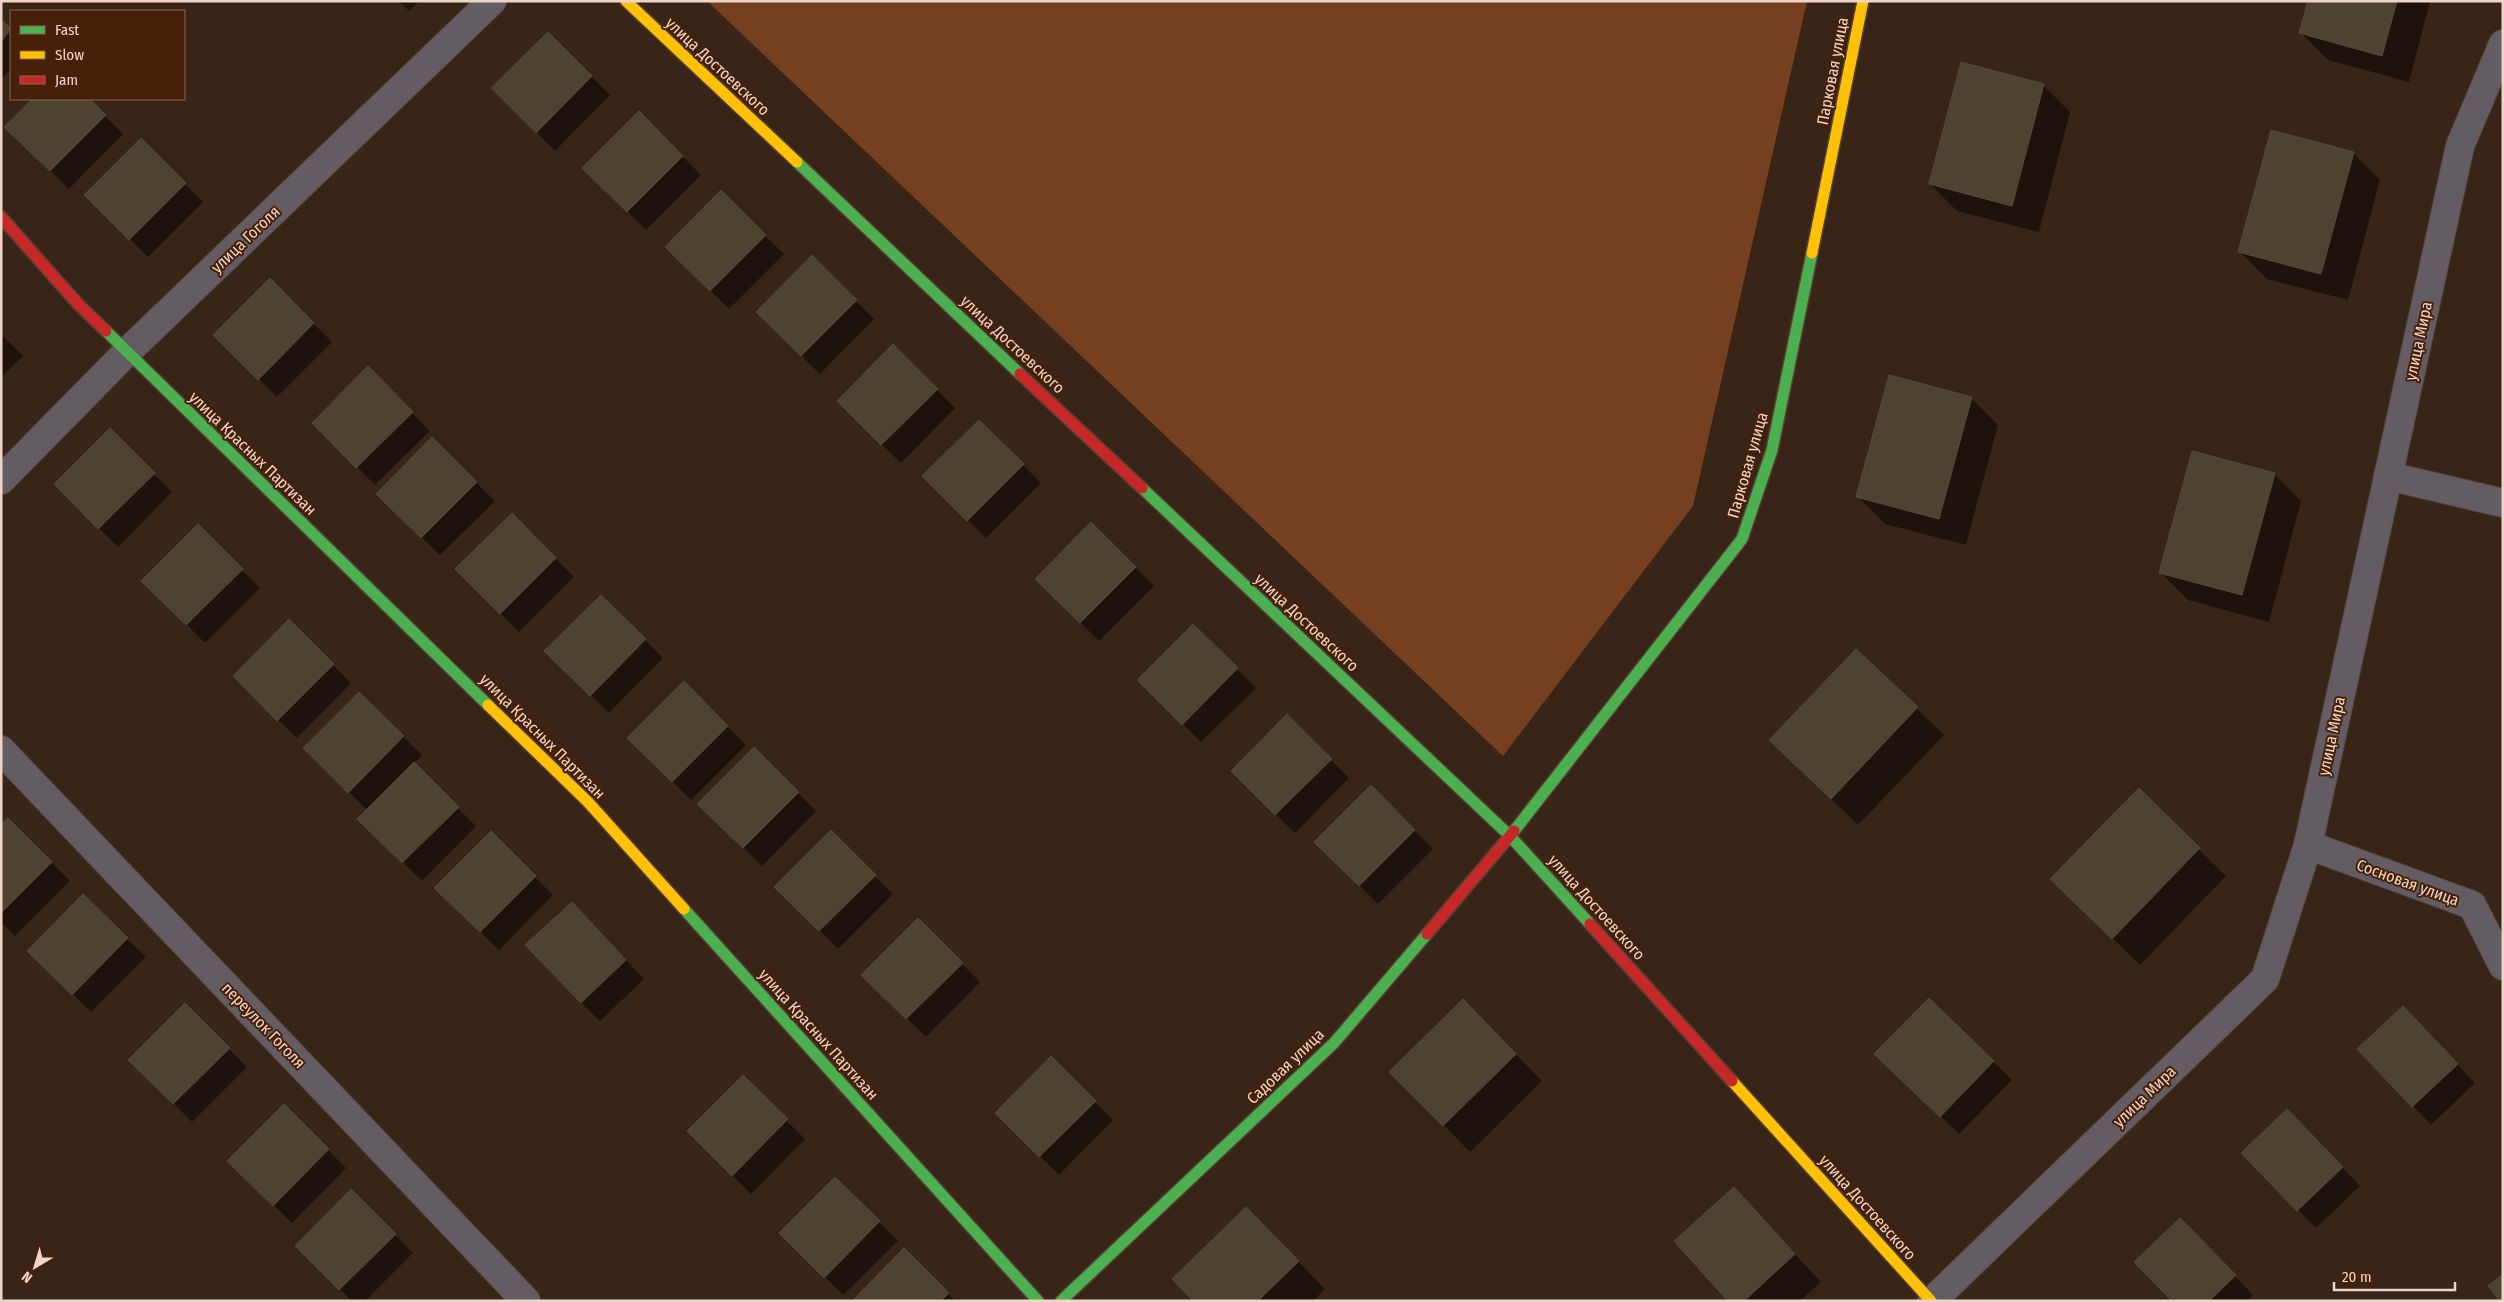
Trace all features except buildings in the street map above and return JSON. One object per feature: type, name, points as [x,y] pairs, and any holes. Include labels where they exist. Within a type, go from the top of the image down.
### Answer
[{"type":"street","name":"улица Гоголя","points":[[1,480],[127,352],[492,1]]},
{"type":"street","name":"улица Достоевского","points":[[626,1],[1510,836],[1932,1301]]},
{"type":"street","name":"Парковая улица","points":[[1510,836],[1742,539],[1772,450],[1863,1]]},
{"type":"street","name":"улица Мира","points":[[1932,1301],[2265,979],[2308,845],[2460,146],[2503,44]]},
{"type":"street","name":"улица Красных Партизан","points":[[1,217],[78,304],[588,802],[1038,1301]]},
{"type":"street","points":[[2388,476],[2503,503]]},
{"type":"street","name":"переулок Гоголя","points":[[1,750],[526,1301]]},
{"type":"street","name":"Садовая улица","points":[[1061,1301],[1334,1042],[1510,836]]},
{"type":"street","name":"Сосновая улица","points":[[2308,845],[2472,905],[2503,966]]},
{"type":"shaded area","points":[[707,1],[1807,1],[1693,506],[1503,756]]},
{"type":"traffic: fast","points":[[797,162],[1020,374]]},
{"type":"traffic: fast","points":[[1514,831],[1742,539],[1772,450],[1812,253]]},
{"type":"traffic: fast","points":[[106,331],[488,705]]},
{"type":"traffic: fast","points":[[1142,488],[1510,836],[1590,924]]},
{"type":"traffic: fast","points":[[684,909],[1038,1301]]},
{"type":"traffic: fast","points":[[1061,1301],[1334,1043],[1427,934]]},
{"type":"traffic: slow","points":[[626,1],[797,162]]},
{"type":"traffic: slow","points":[[1812,253],[1863,1]]},
{"type":"traffic: slow","points":[[488,705],[588,802],[684,909]]},
{"type":"traffic: slow","points":[[1732,1081],[1931,1301]]},
{"type":"traffic: jam","points":[[1,217],[78,304],[106,331]]},
{"type":"traffic: jam","points":[[1020,374],[1142,488]]},
{"type":"traffic: jam","points":[[1427,934],[1514,831]]},
{"type":"traffic: jam","points":[[1590,924],[1732,1081]]}]
